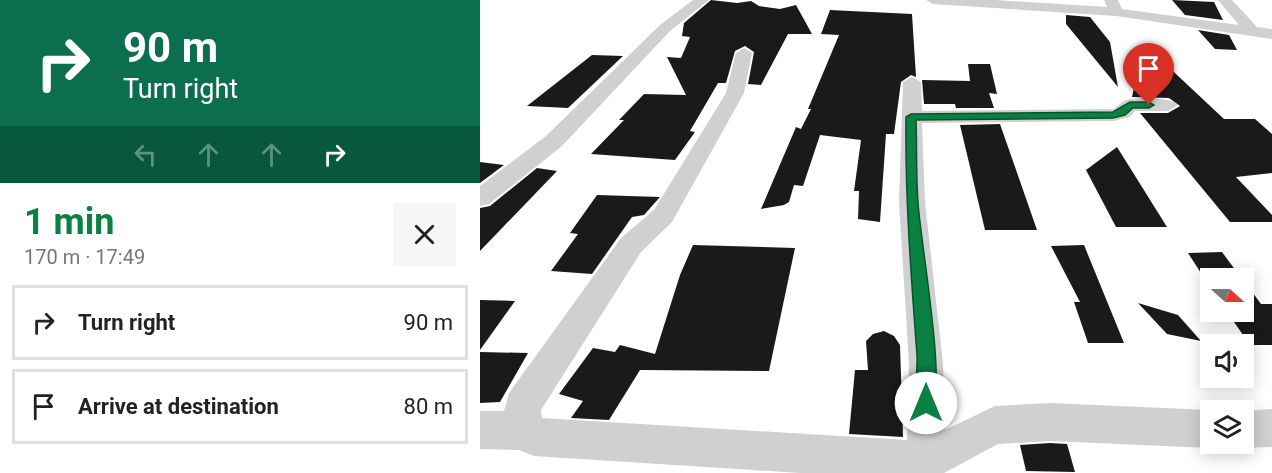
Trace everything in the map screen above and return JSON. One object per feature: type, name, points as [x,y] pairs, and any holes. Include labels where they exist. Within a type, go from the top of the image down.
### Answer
[{"type":"street","points":[[480,198],[554,141],[665,28],[702,0]]},
{"type":"street","points":[[933,0],[1114,6],[1272,34]]},
{"type":"street","points":[[1226,0],[1253,32]]},
{"type":"street","points":[[525,431],[522,406],[631,245],[663,216],[735,93],[744,53]]},
{"type":"street","points":[[912,82],[912,202],[926,364],[926,461]]},
{"type":"street","points":[[911,117],[1113,115],[1122,113],[1130,105],[1168,105]]},
{"type":"street","points":[[480,430],[525,431],[534,437],[926,461],[995,425],[1050,422],[1200,429]]},
{"type":"street","points":[[1254,429],[1272,428]]},
{"type":"building","points":[[711,0],[737,3],[751,1],[759,6],[780,9],[796,5],[812,34],[788,34],[761,85],[748,84],[754,52],[745,46],[735,51],[726,83],[718,83],[690,131],[695,132],[675,160],[591,154],[624,120],[619,120],[644,94],[686,95],[667,57],[681,58],[690,37],[682,36],[684,23]]},
{"type":"building","points":[[1172,0],[1214,2],[1223,20],[1185,15]]},
{"type":"building","points":[[830,10],[912,14],[916,77],[911,75],[901,82],[894,134],[886,134],[880,222],[858,219],[859,191],[854,191],[861,140],[820,135],[803,186],[794,185],[789,202],[784,205],[761,209],[796,127],[801,129],[811,109],[808,109],[839,35],[821,34]]},
{"type":"building","points":[[1066,15],[1090,17],[1110,42],[1118,87],[1066,24]]},
{"type":"building","points":[[1198,30],[1229,35],[1237,50],[1215,49]]},
{"type":"building","points":[[1144,44],[1224,119],[1255,119],[1272,134],[1272,173],[1236,177],[1272,215],[1272,222],[1230,222],[1140,113],[1168,113],[1180,106],[1169,98],[1132,97]]},
{"type":"building","points":[[592,55],[623,56],[568,108],[527,106]]},
{"type":"building","points":[[968,64],[990,64],[997,94],[989,93],[994,108],[956,108],[955,104],[924,104],[922,80],[970,81]]},
{"type":"building","points":[[1000,124],[1037,230],[985,230],[960,125]]},
{"type":"building","points":[[1117,147],[1167,227],[1116,227],[1086,170]]},
{"type":"building","points":[[480,162],[504,165],[480,183]]},
{"type":"building","points":[[537,168],[557,171],[480,251],[480,208],[490,206]]},
{"type":"building","points":[[597,195],[660,197],[644,215],[632,217],[592,274],[551,271],[578,234],[570,233]]},
{"type":"building","points":[[693,245],[795,248],[769,371],[640,370],[609,420],[571,418],[583,401],[559,394],[593,348],[615,352],[620,345],[655,354],[680,275]]},
{"type":"building","points":[[1084,245],[1124,343],[1088,343],[1074,302],[1080,302],[1051,246]]},
{"type":"building","points":[[1222,252],[1234,268],[1200,268],[1200,272],[1188,253]]},
{"type":"building","points":[[1254,295],[1261,304],[1272,304],[1272,345],[1254,345],[1254,334],[1242,334],[1234,322],[1254,322]]},
{"type":"building","points":[[480,300],[515,301],[480,350]]},
{"type":"building","points":[[1138,303],[1178,315],[1200,341],[1167,334]]},
{"type":"building","points":[[884,331],[894,336],[900,345],[903,437],[849,434],[855,370],[868,370],[866,341],[873,334]]},
{"type":"building","points":[[480,352],[528,353],[500,402],[480,403]]},
{"type":"building","points":[[1067,444],[1075,472],[1026,471],[1020,445]]},
{"type":"route","points":[[926,403],[926,364],[912,202],[911,117],[1037,118],[1113,115],[1122,113],[1130,105],[1149,105]]}]
